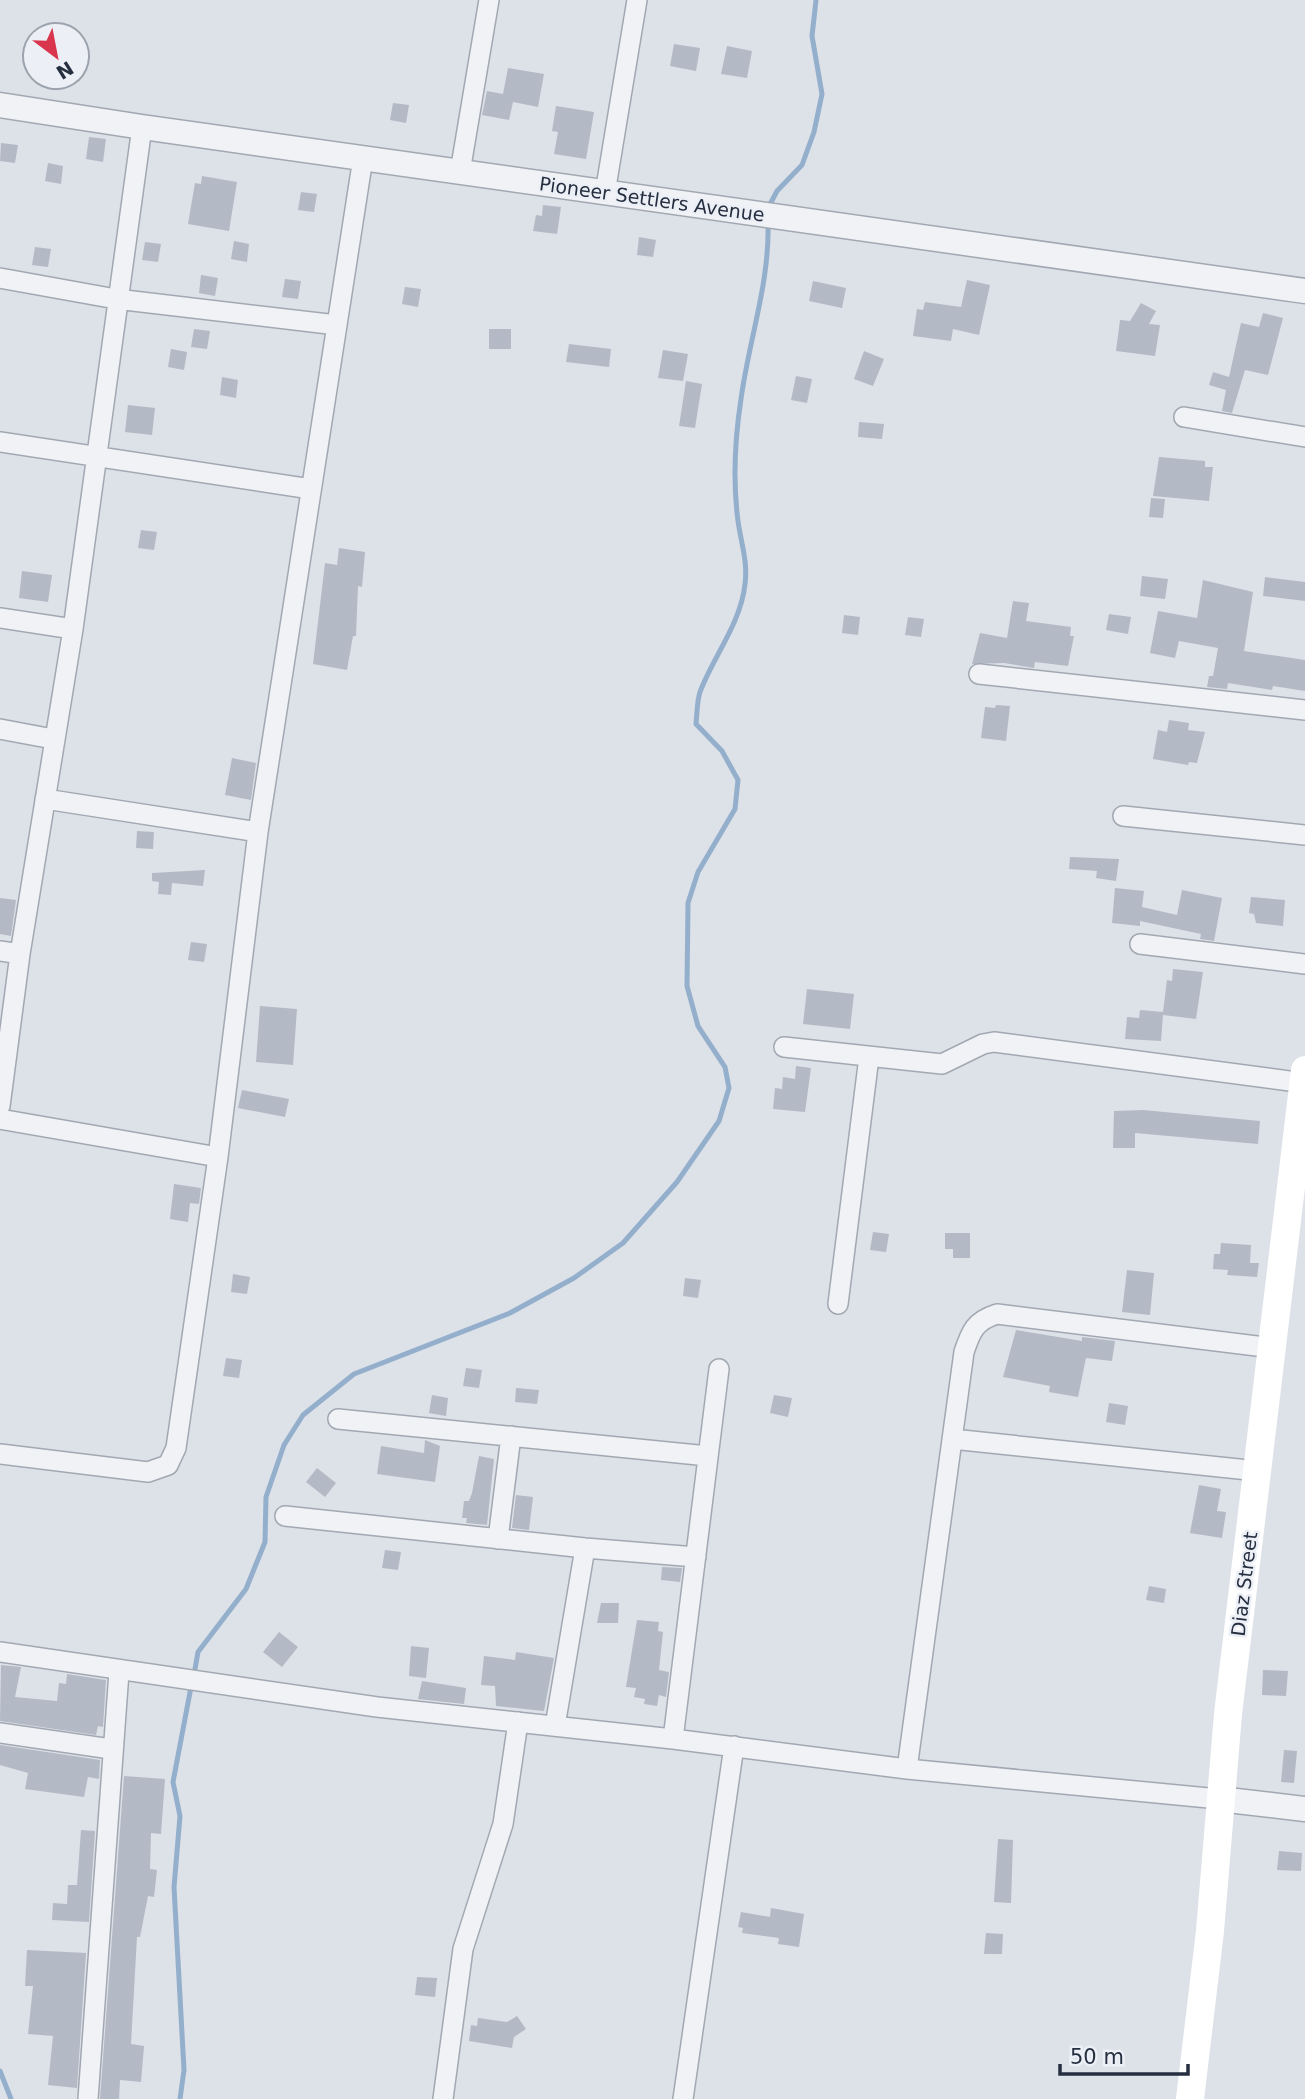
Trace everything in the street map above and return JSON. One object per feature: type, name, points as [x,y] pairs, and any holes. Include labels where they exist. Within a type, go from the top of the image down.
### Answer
[{"type":"main road","name":"Diaz Street","points":[[1190,2099],[1210,1931],[1219,1799],[1304,1079]]},
{"type":"street","points":[[460,172],[489,0]]},
{"type":"street","points":[[606,193],[637,0]]},
{"type":"street","name":"Pioneer Settlers Avenue","points":[[0,104],[142,127],[735,212],[1305,291]]},
{"type":"street","points":[[0,1106],[20,954],[73,629],[116,299],[142,127]]},
{"type":"street","points":[[0,1454],[148,1472],[168,1465],[176,1448],[218,1157],[258,832],[363,158]]},
{"type":"street","points":[[0,278],[116,299],[337,325]]},
{"type":"street","points":[[1185,417],[1305,437]]},
{"type":"street","points":[[0,442],[311,489]]},
{"type":"street","points":[[0,618],[73,629]]},
{"type":"street","points":[[979,674],[1305,710]]},
{"type":"street","points":[[0,729],[53,739]]},
{"type":"street","points":[[45,799],[258,832]]},
{"type":"street","points":[[1123,816],[1305,835]]},
{"type":"street","points":[[1140,944],[1305,964]]},
{"type":"street","points":[[0,951],[20,954]]},
{"type":"street","points":[[784,1046],[942,1065],[953,1062],[983,1044],[994,1042],[1304,1079]]},
{"type":"street","points":[[838,1304],[869,1057]]},
{"type":"street","points":[[0,1119],[218,1157]]},
{"type":"street","points":[[907,1769],[964,1352],[971,1331],[982,1319],[997,1314],[1273,1348]]},
{"type":"street","points":[[673,1739],[719,1369]]},
{"type":"street","points":[[338,1419],[708,1456]]},
{"type":"street","points":[[498,1539],[511,1436]]},
{"type":"street","points":[[952,1439],[1258,1471]]},
{"type":"street","points":[[285,1516],[696,1557]]},
{"type":"street","points":[[555,1726],[585,1548]]},
{"type":"street","points":[[0,1653],[377,1707],[734,1746],[907,1769],[1305,1809]]},
{"type":"street","points":[[88,2099],[111,1749],[119,1672]]},
{"type":"street","points":[[443,2099],[463,1949],[503,1824],[518,1722]]},
{"type":"street","points":[[0,1733],[111,1749]]},
{"type":"street","points":[[683,2099],[734,1746]]},
{"type":"building","points":[[674,44],[700,48],[696,71],[670,66]]},
{"type":"building","points":[[727,46],[752,51],[747,78],[721,74]]},
{"type":"building","points":[[508,68],[544,74],[538,107],[513,102],[509,120],[482,115],[487,91],[503,94]]},
{"type":"building","points":[[393,103],[409,105],[406,123],[390,120]]},
{"type":"building","points":[[556,106],[594,112],[586,159],[554,154],[558,132],[552,131]]},
{"type":"building","points":[[89,137],[106,139],[103,162],[86,159]]},
{"type":"building","points":[[1,143],[18,145],[15,163],[0,161]]},
{"type":"building","points":[[48,163],[63,166],[61,184],[45,181]]},
{"type":"building","points":[[202,176],[237,182],[229,231],[188,224],[195,183],[201,184]]},
{"type":"building","points":[[301,192],[317,194],[314,212],[298,210]]},
{"type":"building","points":[[543,205],[561,207],[557,234],[533,231],[536,215],[542,216]]},
{"type":"building","points":[[639,237],[656,240],[653,257],[637,255]]},
{"type":"building","points":[[234,241],[249,244],[247,262],[231,259]]},
{"type":"building","points":[[145,242],[161,244],[158,262],[142,260]]},
{"type":"building","points":[[35,247],[51,249],[48,267],[32,265]]},
{"type":"building","points":[[201,275],[218,278],[215,296],[199,293]]},
{"type":"building","points":[[285,279],[301,281],[298,299],[282,297]]},
{"type":"building","points":[[967,280],[990,285],[979,335],[953,329],[951,341],[913,336],[917,309],[923,310],[925,302],[961,307]]},
{"type":"building","points":[[813,281],[846,288],[842,308],[809,301]]},
{"type":"building","points":[[405,287],[421,289],[418,307],[402,304]]},
{"type":"building","points":[[1141,303],[1156,311],[1149,324],[1160,325],[1155,356],[1116,351],[1120,320],[1130,321]]},
{"type":"building","points":[[1263,313],[1283,318],[1268,375],[1245,370],[1232,413],[1222,411],[1226,390],[1209,385],[1213,372],[1229,377],[1241,323],[1259,327]]},
{"type":"building","points":[[194,329],[210,331],[207,349],[191,347]]},
{"type":"building","points":[[489,329],[511,329],[511,349],[489,349]]},
{"type":"building","points":[[569,344],[611,349],[609,367],[566,362]]},
{"type":"building","points":[[171,349],[187,352],[184,370],[168,367]]},
{"type":"building","points":[[663,350],[688,354],[683,381],[658,378]]},
{"type":"building","points":[[864,351],[884,359],[873,386],[854,379]]},
{"type":"building","points":[[796,376],[812,379],[807,403],[791,400]]},
{"type":"building","points":[[222,377],[238,380],[236,398],[220,395]]},
{"type":"building","points":[[686,381],[702,384],[695,428],[679,426]]},
{"type":"building","points":[[128,405],[155,408],[152,435],[125,432]]},
{"type":"building","points":[[859,422],[884,424],[882,439],[858,437]]},
{"type":"building","points":[[1159,457],[1205,461],[1205,467],[1213,467],[1209,501],[1153,496]]},
{"type":"building","points":[[1151,498],[1165,499],[1163,518],[1149,517]]},
{"type":"building","points":[[141,530],[157,532],[154,550],[138,548]]},
{"type":"building","points":[[339,548],[365,552],[362,587],[358,586],[356,636],[353,636],[347,670],[313,664],[325,563],[337,565]]},
{"type":"building","points":[[22,571],[52,575],[48,602],[19,598]]},
{"type":"building","points":[[1142,576],[1168,579],[1165,599],[1140,596]]},
{"type":"building","points":[[1265,577],[1305,582],[1305,601],[1263,596]]},
{"type":"building","points":[[1203,580],[1253,592],[1244,651],[1305,660],[1305,691],[1273,686],[1272,690],[1228,683],[1227,689],[1207,687],[1209,676],[1213,676],[1218,648],[1179,641],[1175,658],[1150,653],[1158,611],[1197,618]]},
{"type":"building","points":[[1013,601],[1029,603],[1026,621],[1071,627],[1070,636],[1074,636],[1068,666],[1035,662],[1034,668],[1004,663],[972,664],[980,633],[1007,638]]},
{"type":"building","points":[[1109,614],[1131,617],[1128,634],[1106,630]]},
{"type":"building","points":[[844,615],[860,617],[858,635],[842,633]]},
{"type":"building","points":[[908,617],[924,619],[921,637],[905,635]]},
{"type":"building","points":[[996,705],[1010,706],[1006,741],[981,738],[985,707],[995,708]]},
{"type":"building","points":[[1169,720],[1189,723],[1188,730],[1205,732],[1197,763],[1189,762],[1188,765],[1153,759],[1158,730],[1167,732]]},
{"type":"building","points":[[232,758],[256,763],[251,800],[225,795]]},
{"type":"building","points":[[137,831],[154,832],[153,849],[136,848]]},
{"type":"building","points":[[1070,857],[1119,859],[1116,881],[1096,878],[1097,871],[1069,869]]},
{"type":"building","points":[[205,870],[203,886],[172,883],[171,895],[158,894],[159,882],[152,881],[152,873]]},
{"type":"building","points":[[1115,888],[1144,891],[1142,907],[1177,915],[1182,890],[1222,898],[1214,941],[1200,939],[1201,934],[1140,921],[1140,926],[1112,923]]},
{"type":"building","points":[[1251,897],[1285,900],[1283,926],[1256,923],[1254,914],[1249,913]]},
{"type":"building","points":[[0,898],[16,900],[11,936],[0,934]]},
{"type":"building","points":[[191,942],[207,944],[204,962],[188,960]]},
{"type":"building","points":[[1173,969],[1203,972],[1196,1019],[1163,1015],[1161,1041],[1125,1039],[1127,1017],[1139,1018],[1140,1010],[1163,1012],[1167,980],[1172,981]]},
{"type":"building","points":[[807,989],[854,994],[850,1029],[803,1024]]},
{"type":"building","points":[[260,1006],[297,1009],[293,1065],[256,1062]]},
{"type":"building","points":[[796,1066],[811,1068],[805,1112],[773,1109],[775,1088],[782,1089],[783,1077],[795,1079]]},
{"type":"building","points":[[242,1090],[289,1099],[285,1117],[238,1108]]},
{"type":"building","points":[[1143,1110],[1260,1121],[1258,1144],[1135,1133],[1135,1148],[1113,1148],[1114,1111]]},
{"type":"building","points":[[174,1184],[201,1188],[199,1204],[190,1203],[188,1222],[170,1219]]},
{"type":"building","points":[[873,1232],[889,1234],[886,1252],[870,1250]]},
{"type":"building","points":[[945,1233],[970,1233],[970,1258],[953,1258],[953,1249],[945,1249]]},
{"type":"building","points":[[1221,1243],[1251,1245],[1250,1263],[1259,1263],[1257,1277],[1227,1275],[1228,1270],[1213,1269],[1214,1254],[1220,1254]]},
{"type":"building","points":[[1127,1270],[1154,1273],[1150,1315],[1122,1312]]},
{"type":"building","points":[[233,1274],[250,1277],[247,1294],[231,1292]]},
{"type":"building","points":[[685,1278],[701,1280],[698,1298],[683,1296]]},
{"type":"building","points":[[1016,1330],[1082,1341],[1082,1337],[1115,1341],[1112,1361],[1086,1358],[1078,1397],[1049,1392],[1050,1386],[1003,1377]]},
{"type":"building","points":[[226,1358],[242,1360],[239,1378],[223,1376]]},
{"type":"building","points":[[466,1368],[482,1370],[479,1388],[463,1386]]},
{"type":"building","points":[[516,1388],[539,1390],[537,1404],[515,1402]]},
{"type":"building","points":[[432,1395],[448,1398],[446,1416],[429,1413]]},
{"type":"building","points":[[774,1395],[792,1398],[788,1417],[770,1413]]},
{"type":"building","points":[[1109,1403],[1128,1406],[1125,1425],[1106,1422]]},
{"type":"building","points":[[425,1440],[440,1446],[435,1482],[377,1474],[381,1446],[424,1453]]},
{"type":"building","points":[[479,1456],[494,1459],[487,1525],[466,1523],[467,1518],[462,1518],[464,1501],[469,1501],[472,1493]]},
{"type":"building","points":[[317,1468],[336,1483],[325,1497],[306,1482]]},
{"type":"building","points":[[1199,1485],[1221,1489],[1217,1511],[1226,1512],[1222,1538],[1190,1533]]},
{"type":"building","points":[[516,1495],[533,1497],[529,1530],[512,1528]]},
{"type":"building","points":[[385,1550],[401,1552],[398,1570],[382,1568]]},
{"type":"building","points":[[662,1567],[682,1568],[680,1582],[661,1580]]},
{"type":"building","points":[[1149,1586],[1166,1589],[1164,1603],[1146,1600]]},
{"type":"building","points":[[601,1603],[619,1603],[618,1623],[597,1623]]},
{"type":"building","points":[[637,1620],[659,1622],[658,1631],[663,1632],[659,1670],[669,1672],[666,1697],[659,1695],[657,1706],[644,1704],[645,1699],[634,1697],[636,1688],[626,1687]]},
{"type":"building","points":[[279,1632],[298,1647],[282,1667],[263,1652]]},
{"type":"building","points":[[411,1646],[429,1648],[426,1678],[409,1676]]},
{"type":"building","points":[[516,1652],[554,1658],[544,1711],[496,1706],[495,1686],[481,1685],[484,1656],[515,1660]]},
{"type":"building","points":[[1,1665],[21,1667],[15,1697],[57,1701],[59,1683],[66,1684],[67,1674],[106,1680],[103,1727],[98,1726],[96,1735],[0,1721]]},
{"type":"building","points":[[1263,1670],[1288,1671],[1286,1696],[1262,1695]]},
{"type":"building","points":[[422,1681],[466,1688],[464,1704],[418,1699]]},
{"type":"building","points":[[0,1745],[100,1760],[99,1779],[88,1777],[84,1797],[25,1789],[28,1773],[0,1765]]},
{"type":"building","points":[[1284,1750],[1297,1751],[1294,1783],[1281,1782]]},
{"type":"building","points":[[124,1776],[165,1779],[161,1834],[151,1833],[150,1869],[157,1870],[154,1897],[148,1896],[140,1937],[137,1937],[131,2044],[144,2046],[141,2082],[120,2080],[119,2099],[100,2099]]},
{"type":"building","points":[[81,1830],[95,1831],[89,1922],[52,1920],[53,1903],[67,1904],[68,1885],[77,1885]]},
{"type":"building","points":[[998,1839],[1013,1840],[1011,1903],[994,1902]]},
{"type":"building","points":[[1279,1851],[1302,1853],[1301,1871],[1277,1870]]},
{"type":"building","points":[[771,1908],[804,1914],[799,1947],[778,1944],[779,1938],[742,1933],[743,1928],[738,1927],[741,1912],[770,1917]]},
{"type":"building","points":[[986,1933],[1003,1934],[1002,1954],[984,1954]]},
{"type":"building","points":[[27,1950],[86,1953],[77,2088],[48,2085],[53,2036],[28,2034],[33,1986],[25,1986]]},
{"type":"building","points":[[417,1977],[437,1978],[435,1997],[415,1995]]},
{"type":"building","points":[[517,2016],[526,2029],[514,2037],[512,2048],[469,2041],[471,2025],[477,2026],[478,2018],[507,2022]]},
{"type":"waterway","points":[[768,208],[777,191],[802,165],[814,132],[822,94],[812,36],[816,0]]},
{"type":"waterway","points":[[195,1669],[198,1652],[246,1589],[265,1542],[266,1497],[284,1445],[303,1415],[354,1374],[510,1313],[574,1278],[623,1243],[677,1182],[719,1121],[729,1088],[725,1067],[698,1026],[687,986],[688,903],[698,872],[735,809],[738,780],[722,751],[696,724],[700,692],[738,612],[745,584],[745,560],[736,506],[736,445],[745,377],[766,267],[768,221]]},
{"type":"waterway","points":[[180,2099],[184,2070],[174,1887],[180,1816],[173,1782],[191,1687]]},
{"type":"waterway","points":[[0,2071],[11,2099]]}]
